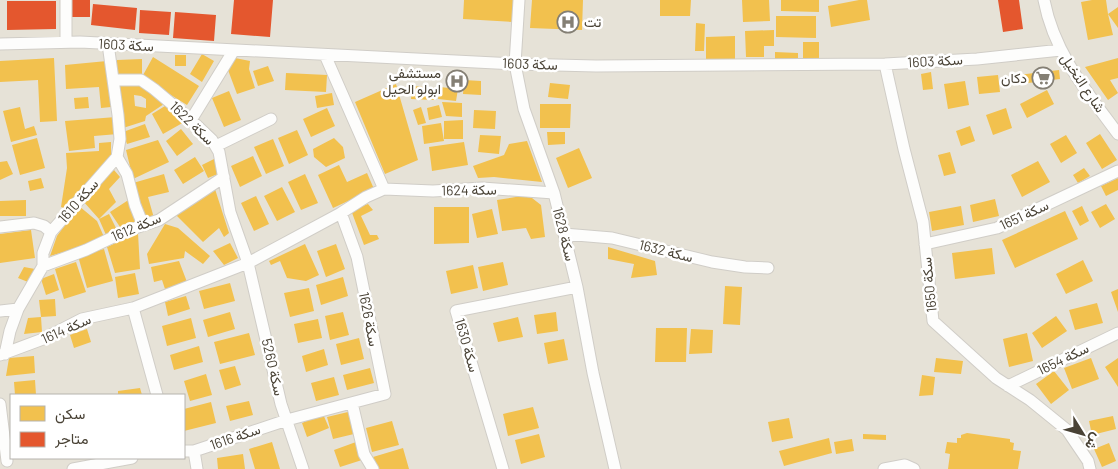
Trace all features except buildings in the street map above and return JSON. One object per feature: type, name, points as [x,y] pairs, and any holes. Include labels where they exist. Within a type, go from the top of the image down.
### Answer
[{"type":"street","points":[[66,0],[66,42]]},
{"type":"street","name":"سكة 1628","points":[[519,0],[515,64],[524,110],[554,193],[578,287],[593,373],[615,469]]},
{"type":"street","points":[[1052,0],[1053,31]]},
{"type":"street","name":"شارع النخيل","points":[[1044,4],[1060,50],[1073,73],[1118,134]]},
{"type":"street","name":"سكة 1603","points":[[0,44],[66,42],[515,64],[596,66],[885,64],[977,59],[1060,50]]},
{"type":"street","points":[[108,44],[120,139],[117,157],[127,174],[143,225]]},
{"type":"street","points":[[191,120],[234,50]]},
{"type":"street","points":[[325,54],[384,189]]},
{"type":"street","name":"سكة 1650","points":[[885,64],[923,222],[933,321],[996,378],[1030,400],[1067,430],[1088,461],[1090,469]]},
{"type":"street","name":"سكة 1622","points":[[113,80],[141,80],[191,120],[212,140],[219,152],[230,212],[248,263]]},
{"type":"street","points":[[216,146],[271,119]]},
{"type":"street","name":"سكة 1610","points":[[2,354],[18,309],[42,266],[43,253],[51,232],[117,157]]},
{"type":"street","name":"سكة 1651","points":[[925,244],[997,228],[1118,171]]},
{"type":"street","name":"سكة 1612","points":[[42,266],[86,250],[126,230],[159,220],[224,178]]},
{"type":"street","name":"سكة 1624","points":[[248,263],[366,197],[384,189],[433,191],[482,188],[554,193]]},
{"type":"street","name":"سكة 1626","points":[[287,420],[385,394],[357,258],[340,213]]},
{"type":"street","points":[[0,227],[34,222],[44,226],[51,232]]},
{"type":"street","name":"سكة 1632","points":[[564,234],[612,238],[712,262],[768,268]]},
{"type":"street","name":"سكة 1614","points":[[2,354],[43,339],[82,318],[133,308],[248,263]]},
{"type":"street","name":"سكة 5260","points":[[248,263],[281,404],[303,469]]},
{"type":"street","name":"سكة 1630","points":[[503,469],[456,311],[578,287]]},
{"type":"street","points":[[133,308],[157,394]]},
{"type":"street","points":[[0,310],[18,309]]},
{"type":"street","name":"سكة 1654","points":[[1008,386],[1118,333]]},
{"type":"street","points":[[352,403],[364,454],[373,469]]},
{"type":"street","points":[[0,404],[7,461]]},
{"type":"street","name":"سكة 1616","points":[[189,451],[287,420]]},
{"type":"street","points":[[189,451],[197,469]]},
{"type":"street","points":[[73,469],[127,459]]},
{"type":"street","points":[[884,469],[905,465],[914,469]]},
{"type":"shaded area","points":[[0,0],[1118,0],[1118,469],[0,469]]},
{"type":"place","name":"تت","points":[[568,22]]},
{"type":"place","name":"دكان","points":[[1043,78]]},
{"type":"place","name":"مستشفى ابولو الحيل","points":[[457,81]]}]
